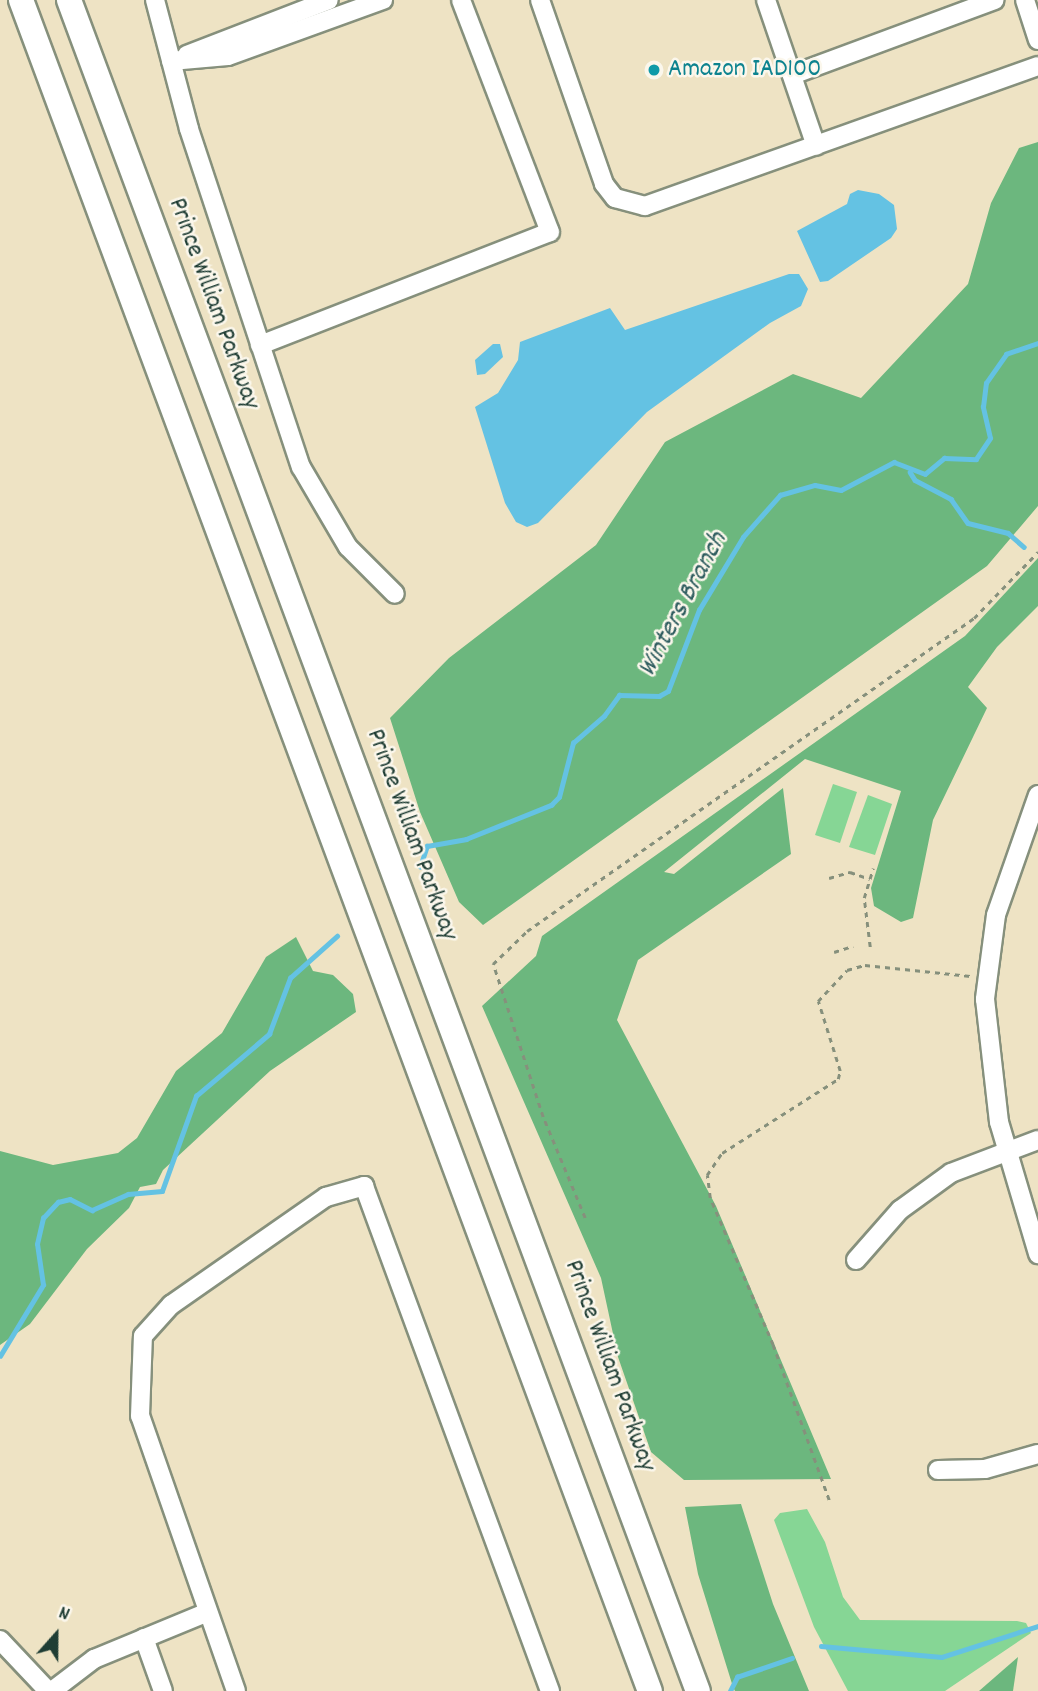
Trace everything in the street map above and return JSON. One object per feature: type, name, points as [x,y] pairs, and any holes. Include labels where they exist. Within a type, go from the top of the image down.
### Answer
[{"type":"highway","points":[[21,0],[650,1691]]},
{"type":"highway","name":"Prince William Parkway","points":[[69,0],[698,1691]]},
{"type":"street","points":[[155,0],[171,61],[285,425],[318,503],[360,562],[395,594]]},
{"type":"street","points":[[171,61],[328,0]]},
{"type":"street","points":[[171,61],[228,56],[383,0]]},
{"type":"street","points":[[260,345],[550,232],[461,0]]},
{"type":"street","points":[[540,0],[604,184],[615,198],[630,204],[652,204],[1038,66]]},
{"type":"street","points":[[766,0],[816,146]]},
{"type":"street","points":[[792,75],[995,0]]},
{"type":"street","points":[[1025,0],[1038,40]]},
{"type":"street","points":[[1038,795],[1006,874],[986,978],[991,1079],[1007,1149],[1038,1254]]},
{"type":"street","points":[[856,1260],[875,1235],[922,1192],[951,1173],[1007,1149],[1038,1140]]},
{"type":"street","points":[[236,1691],[140,1416],[143,1336],[171,1306],[326,1197],[365,1186],[550,1691]]},
{"type":"street","points":[[939,1470],[985,1469],[1038,1454]]},
{"type":"street","points":[[0,1640],[50,1691],[94,1659],[208,1612]]},
{"type":"street","points":[[144,1638],[163,1691]]},
{"type":"path","points":[[585,1218],[543,1117],[491,969],[496,959],[527,931],[974,618],[1038,552]]},
{"type":"path","points":[[870,947],[864,901],[873,868]]},
{"type":"path","points":[[829,878],[852,872],[870,878]]},
{"type":"path","points":[[834,952],[853,946]]},
{"type":"path","points":[[829,1500],[773,1345],[706,1183],[710,1168],[722,1153],[838,1079],[840,1071],[818,999],[847,970],[868,963],[970,976]]},
{"type":"green space","points":[[1038,142],[1038,506],[987,566],[483,925],[459,902],[420,812],[390,718],[449,658],[596,545],[665,442],[793,374],[861,398],[968,284],[991,203],[1019,148]]},
{"type":"green space","points":[[1038,558],[1038,606],[997,647],[968,687],[987,708],[933,820],[913,918],[901,922],[874,906],[871,888],[901,791],[805,759],[664,872],[674,874],[783,788],[791,854],[638,960],[617,1020],[716,1206],[831,1479],[684,1480],[651,1452],[618,1357],[601,1278],[482,1006],[536,956],[542,936],[965,636]]},
{"type":"green space","points":[[833,784],[857,792],[840,843],[815,835]]},
{"type":"green space","points":[[868,795],[892,804],[875,855],[849,847]]},
{"type":"green space","points":[[296,937],[313,971],[333,975],[353,994],[356,1012],[270,1071],[163,1170],[156,1184],[140,1187],[129,1208],[87,1249],[30,1324],[0,1345],[0,1151],[53,1165],[118,1153],[137,1138],[176,1071],[222,1033],[266,957]]},
{"type":"green space","points":[[741,1504],[773,1604],[809,1691],[735,1691],[733,1687],[698,1574],[685,1507]]},
{"type":"green space","points":[[807,1509],[825,1542],[843,1597],[860,1620],[1017,1621],[1026,1623],[1031,1633],[945,1691],[848,1691],[814,1627],[774,1520],[780,1513]]},
{"type":"green space","points":[[1018,1657],[1013,1691],[979,1691]]},
{"type":"water","points":[[858,190],[879,194],[894,205],[897,229],[891,238],[828,281],[820,282],[797,231],[847,204],[850,194]]},
{"type":"water","points":[[789,274],[799,274],[808,289],[801,306],[770,323],[647,412],[538,523],[527,527],[516,522],[505,503],[475,407],[498,393],[518,360],[520,342],[610,308],[625,330]]},
{"type":"water","points":[[493,344],[500,344],[503,357],[485,374],[477,375],[475,360]]},
{"type":"waterway","name":"Winters Branch","points":[[420,867],[427,846],[466,839],[551,805],[559,797],[573,743],[604,716],[619,695],[659,696],[668,691],[699,610],[743,537],[780,495],[815,485],[841,490],[894,462],[925,474],[944,458],[976,459],[990,438],[983,407],[986,383],[1006,354],[1038,343]]},
{"type":"waterway","points":[[910,472],[915,480],[951,499],[968,523],[1008,533],[1024,547]]},
{"type":"waterway","name":"Winters Branch","points":[[0,1356],[43,1285],[37,1244],[43,1218],[58,1202],[70,1199],[92,1210],[128,1194],[162,1191],[196,1096],[269,1034],[290,978],[337,936]]},
{"type":"waterway","points":[[821,1646],[942,1657],[1038,1626]]},
{"type":"waterway","points":[[730,1691],[737,1677],[792,1658]]},
{"type":"place","name":"Amazon IAD100","points":[[654,70]]}]
